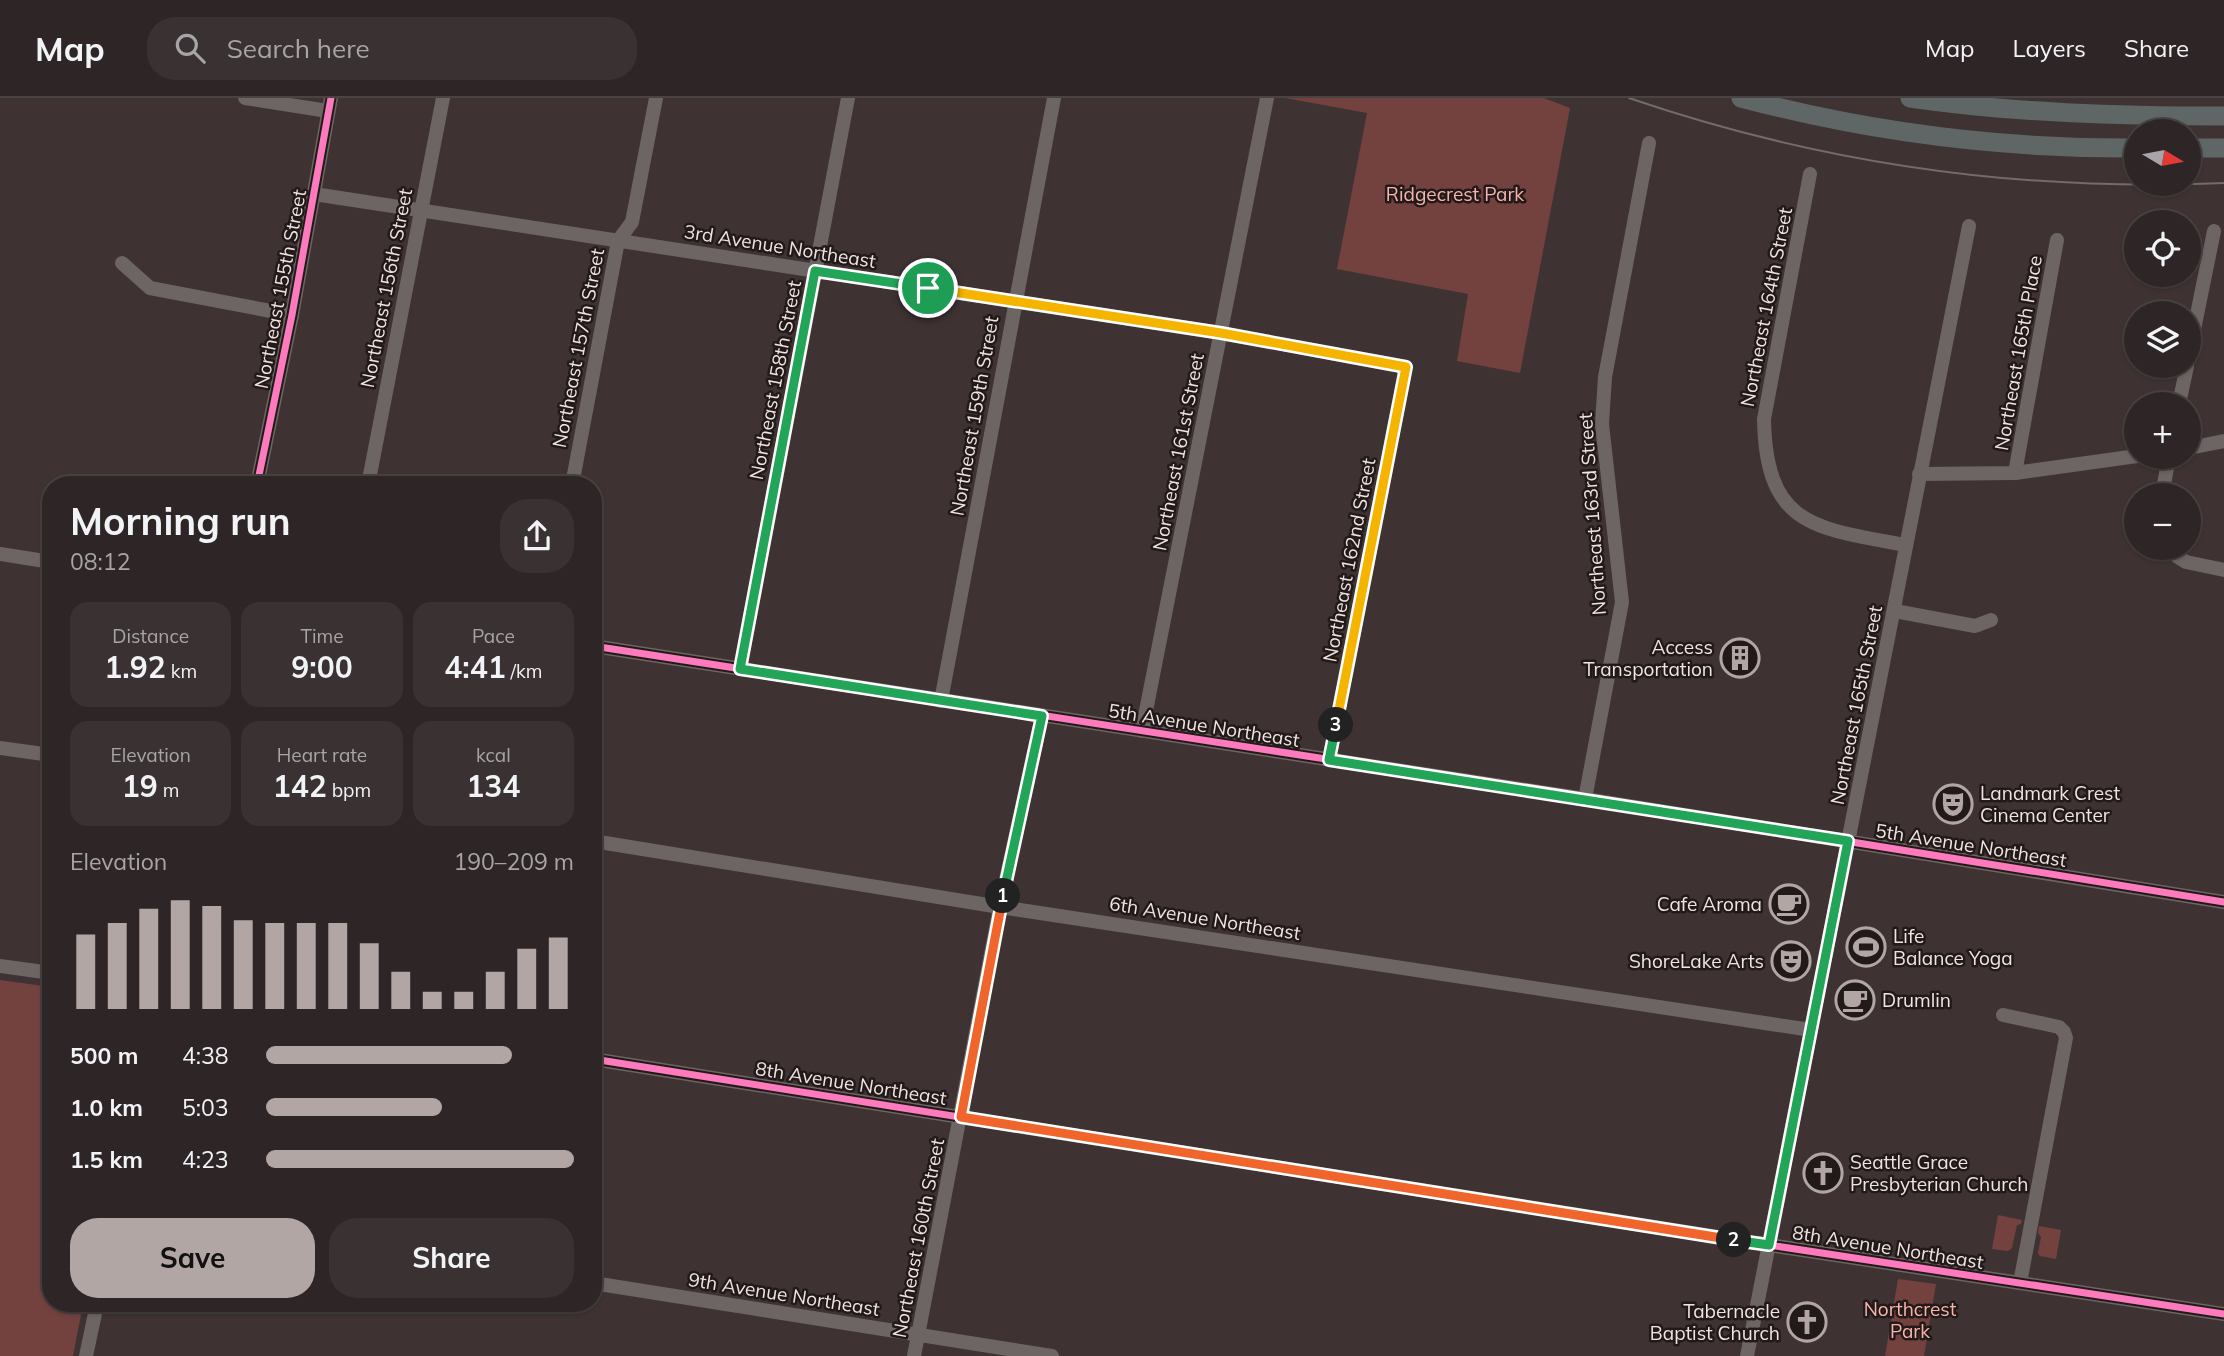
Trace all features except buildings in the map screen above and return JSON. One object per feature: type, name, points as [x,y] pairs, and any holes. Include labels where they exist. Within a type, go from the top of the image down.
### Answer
[{"type":"highway","points":[[1741,98],[1817,116],[1923,134],[2022,144],[2124,148]]},
{"type":"highway","points":[[1910,98],[1970,107],[2106,116],[2224,116]]},
{"type":"highway","points":[[2202,148],[2224,148]]},
{"type":"street","points":[[245,98],[330,104]]},
{"type":"street","name":"Northeast 156th Street","points":[[370,476],[443,98]]},
{"type":"street","name":"Northeast 157th Street","points":[[574,476],[618,241],[632,222],[656,98]]},
{"type":"street","name":"Northeast 158th Street","points":[[740,669],[848,98]]},
{"type":"street","name":"Northeast 159th Street","points":[[941,701],[1054,98]]},
{"type":"street","name":"Northeast 161st Street","points":[[1142,731],[1267,98]]},
{"type":"street","name":"Northeast 155th Street","points":[[259,476],[292,315],[330,104]]},
{"type":"street","name":"Northeast 163rd Street","points":[[1585,799],[1622,602],[1602,424],[1605,377],[1648,143]]},
{"type":"street","name":"Northeast 164th Street","points":[[1810,174],[1764,419],[1768,467],[1781,497],[1799,516],[1833,532],[1905,545]]},
{"type":"street","name":"3rd Avenue Northeast","points":[[314,194],[1221,333],[1406,367]]},
{"type":"street","name":"Northeast 165th Street","points":[[1747,1356],[1969,226]]},
{"type":"street","points":[[2200,301],[2214,231]]},
{"type":"street","name":"Northeast 165th Place","points":[[2015,473],[2057,240]]},
{"type":"street","points":[[122,263],[150,288],[292,315]]},
{"type":"street","name":"Northeast 162nd Street","points":[[1329,760],[1406,367]]},
{"type":"street","points":[[2201,446],[2224,441]]},
{"type":"street","points":[[1919,474],[2015,473],[2124,458]]},
{"type":"street","points":[[0,554],[42,561]]},
{"type":"street","points":[[2183,560],[2224,570]]},
{"type":"street","points":[[1895,611],[1975,626],[1990,620]]},
{"type":"street","name":"5th Avenue Northeast","points":[[602,647],[1585,799],[2224,902]]},
{"type":"street","name":"Northeast 160th Street","points":[[914,1356],[1000,907],[1042,716]]},
{"type":"street","points":[[0,748],[42,754]]},
{"type":"street","name":"6th Avenue Northeast","points":[[602,842],[1000,907],[1811,1030]]},
{"type":"street","points":[[0,966],[42,972]]},
{"type":"street","points":[[2003,1015],[2059,1027],[2066,1038],[2020,1283]]},
{"type":"street","name":"8th Avenue Northeast","points":[[602,1060],[1769,1245],[2224,1314]]},
{"type":"street","name":"9th Avenue Northeast","points":[[602,1284],[1052,1356]]},
{"type":"street","points":[[86,1356],[95,1312]]},
{"type":"green space","name":"Ridgecrest Park","points":[[1285,98],[1544,98],[1570,108],[1520,373],[1457,361],[1468,294],[1337,269],[1367,113]]},
{"type":"green space","points":[[0,980],[42,986],[42,1312],[81,1312],[73,1356],[0,1356]]},
{"type":"green space","points":[[1998,1215],[2022,1220],[2021,1224],[2017,1225],[2012,1248],[2008,1251],[1992,1249]]},
{"type":"green space","points":[[2039,1226],[2061,1230],[2056,1259],[2040,1256],[2038,1253],[2041,1237],[2038,1233]]},
{"type":"green space","name":"Northcrest Park","points":[[1898,1279],[1936,1284],[1924,1356],[1885,1356]]},
{"type":"tram line","points":[[1629,98],[1775,140],[1922,169],[2072,183],[2224,183]]},
{"type":"cycle path","points":[[259,476],[292,315],[331,98]]},
{"type":"cycle path","points":[[602,647],[1585,799],[2224,902]]},
{"type":"cycle path","points":[[602,1060],[1749,1242],[2224,1314]]},
{"type":"place","name":"Access Transportation","points":[[1740,658]]},
{"type":"place","name":"Landmark Crest Cinema Center","points":[[1953,804]]},
{"type":"place","name":"Cafe Aroma","points":[[1789,904]]},
{"type":"place","name":"Life Balance Yoga","points":[[1866,947]]},
{"type":"place","name":"ShoreLake Arts","points":[[1791,961]]},
{"type":"place","name":"Drumlin","points":[[1855,1000]]},
{"type":"place","name":"Seattle Grace Presbyterian Church","points":[[1823,1173]]},
{"type":"place","name":"Tabernacle Baptist Church","points":[[1807,1322]]},
{"type":"route","points":[[815,271],[928,288],[1221,333],[1406,367],[1329,760],[1848,841],[1769,1245],[961,1117],[1000,907],[1042,716],[740,669],[815,271]]}]
